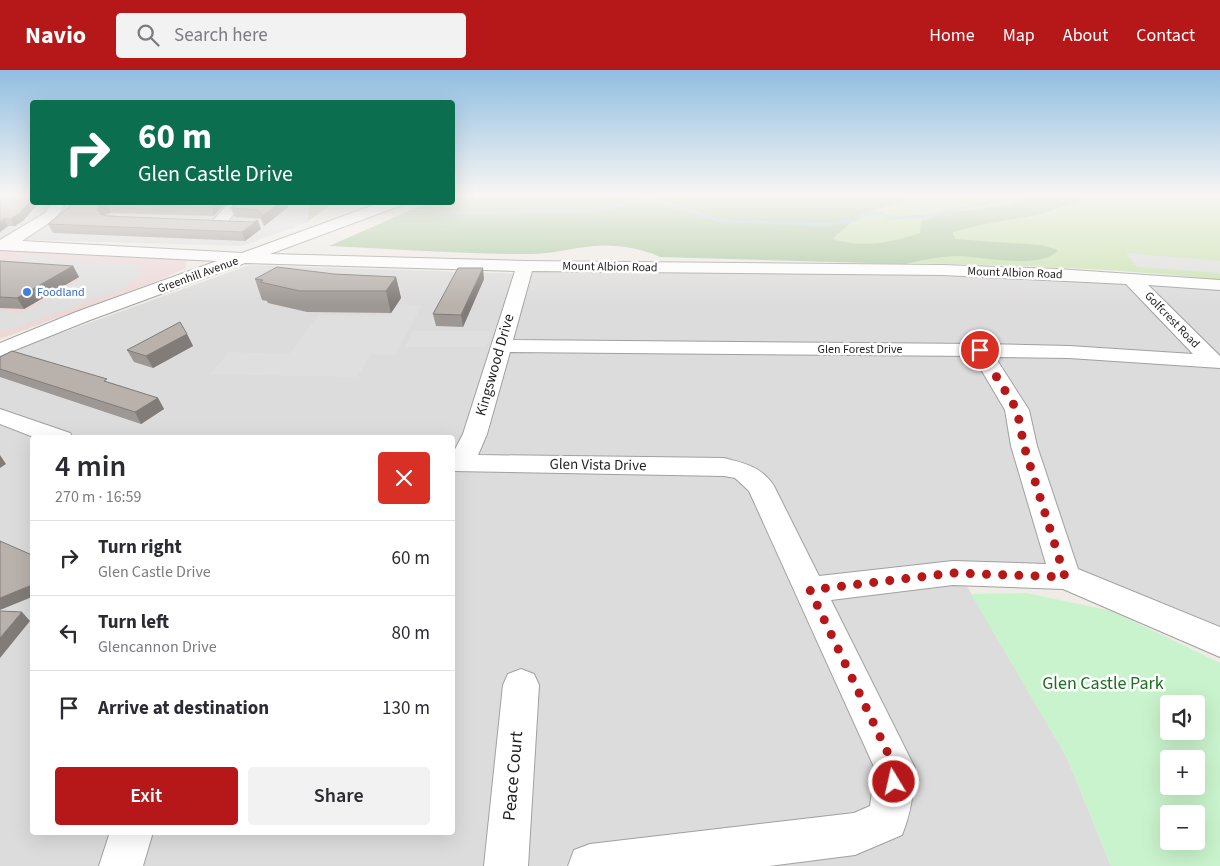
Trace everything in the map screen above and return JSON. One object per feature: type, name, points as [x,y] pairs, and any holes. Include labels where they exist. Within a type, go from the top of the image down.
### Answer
[{"type":"street","points":[[3,245],[25,231]]},
{"type":"street","name":"Greenhill Avenue","points":[[0,350],[83,316],[322,231]]},
{"type":"street","points":[[326,231],[306,244],[306,249],[316,254],[341,260]]},
{"type":"street","points":[[134,251],[156,236]]},
{"type":"street","name":"Mount Albion Road","points":[[3,245],[246,258],[525,266],[943,270],[1220,285]]},
{"type":"street","name":"Kingswood Drive","points":[[457,463],[475,434],[525,266]]},
{"type":"street","name":"Golfcrest Road","points":[[1131,279],[1216,362]]},
{"type":"street","name":"Glen Forest Drive","points":[[500,346],[980,350],[1069,352],[1216,362]]},
{"type":"street","points":[[980,350],[1017,410],[1024,446],[1065,577]]},
{"type":"street","points":[[3,420],[51,435]]},
{"type":"street","name":"Glen Vista Drive","points":[[457,463],[724,467],[744,472],[760,486],[810,590]]},
{"type":"street","points":[[590,866],[855,834],[887,820],[893,796],[895,768],[810,590],[953,573],[1065,577],[1220,642]]},
{"type":"street","name":"Peace Court","points":[[506,866],[521,685]]},
{"type":"street","points":[[121,866],[131,835]]},
{"type":"shaded area","points":[[0,231],[282,231],[242,246],[0,239]]},
{"type":"shaded area","points":[[0,251],[187,260],[186,268],[157,281],[0,339]]},
{"type":"shaded area","points":[[1126,253],[1220,261],[1220,273],[1137,267]]},
{"type":"shaded area","points":[[27,255],[66,258],[59,263],[71,259],[145,265],[137,270],[147,271],[120,290],[8,330],[0,330],[0,310],[22,314],[85,277],[0,269]]},
{"type":"shaded area","points":[[250,265],[523,274],[526,266],[1132,280],[1220,289],[1220,641],[1065,582],[964,581],[1067,758],[1111,866],[0,866],[0,355]]},
{"type":"shaded area","points":[[398,304],[422,305],[395,355],[371,354],[357,377],[210,374],[229,352],[289,354],[319,315],[391,316]]},
{"type":"shaded area","points":[[413,331],[491,331],[486,347],[405,347]]},
{"type":"green space","points":[[363,231],[841,231],[832,239],[865,244],[887,242],[920,233],[920,231],[956,231],[953,232],[955,239],[1041,245],[1058,250],[1040,260],[1012,261],[960,256],[939,257],[905,264],[660,257],[628,247],[610,246],[593,246],[535,254],[501,254],[329,246]]},
{"type":"green space","points":[[830,231],[1220,231],[1220,280],[1062,268],[798,261]]},
{"type":"green space","name":"Glen Castle Park","points":[[1026,593],[1112,611],[1220,663],[1220,866],[1111,866],[1067,758],[971,594]]},
{"type":"building","points":[[0,261],[73,266],[17,298],[0,297]]},
{"type":"building","points":[[277,267],[334,274],[396,277],[386,291],[300,291],[260,282],[263,280],[255,279]]},
{"type":"building","points":[[458,268],[483,268],[461,315],[433,314]]},
{"type":"building","points":[[180,322],[187,334],[146,356],[127,350]]},
{"type":"building","points":[[12,351],[107,379],[104,381],[158,398],[135,412],[0,369],[0,357]]},
{"type":"building","points":[[0,541],[30,554],[30,586],[0,598]]},
{"type":"building","points":[[0,611],[22,612],[0,638]]},
{"type":"place","name":"Foodland","points":[[27,292]]},
{"type":"route","points":[[894,782],[895,768],[810,590],[953,573],[1065,577],[1024,446],[1017,410],[980,350]]}]
